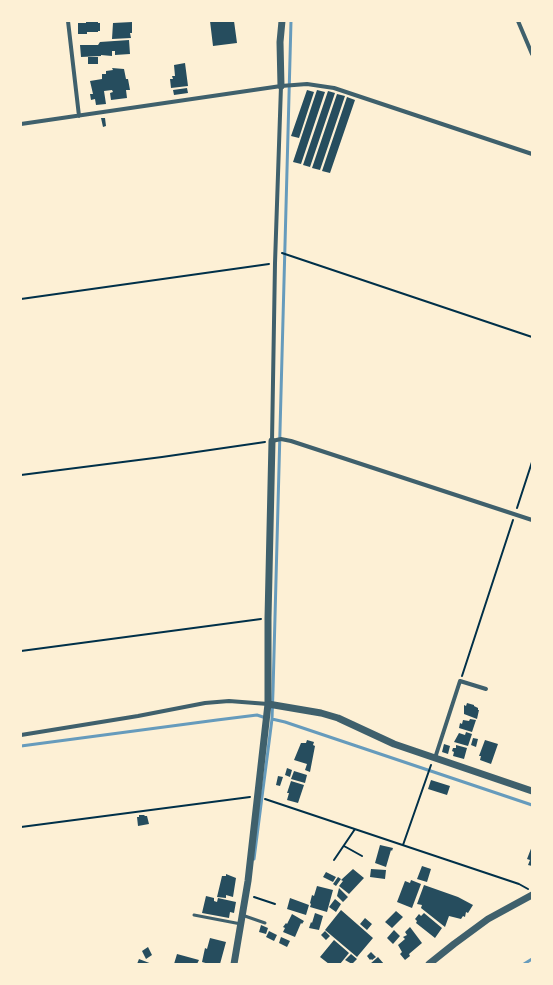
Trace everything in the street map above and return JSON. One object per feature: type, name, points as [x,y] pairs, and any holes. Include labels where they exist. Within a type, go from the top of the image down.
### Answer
[{"type":"street","points":[[67,21],[79,116]]},
{"type":"street","points":[[234,964],[245,894],[268,704],[268,618],[275,251],[281,86],[280,42],[282,21]]},
{"type":"street","points":[[518,21],[532,54]]},
{"type":"street","points":[[21,124],[281,86],[307,84],[334,88],[532,154]]},
{"type":"street","points":[[272,440],[281,439],[291,441],[532,520]]},
{"type":"street","points":[[434,758],[460,681],[486,689]]},
{"type":"street","points":[[21,735],[116,720],[206,703],[229,701],[268,704],[321,713],[338,718],[394,744],[532,791]]},
{"type":"street","points":[[429,964],[488,919],[532,895]]},
{"type":"lane","points":[[194,915],[241,924]]},
{"type":"lane","points":[[242,915],[265,923]]},
{"type":"path","points":[[275,251],[532,337]]},
{"type":"path","points":[[21,299],[275,263]]},
{"type":"path","points":[[21,475],[162,457],[272,440]]},
{"type":"path","points":[[460,681],[532,462]]},
{"type":"path","points":[[21,651],[268,618]]},
{"type":"path","points":[[404,845],[434,758]]},
{"type":"path","points":[[21,827],[257,796],[520,884],[532,892]]},
{"type":"path","points":[[334,860],[355,829]]},
{"type":"path","points":[[344,846],[362,856]]},
{"type":"path","points":[[245,894],[275,904]]},
{"type":"building","points":[[86,21],[98,21],[98,23],[100,23],[100,31],[87,32],[87,34],[78,34],[78,23],[86,23]]},
{"type":"building","points":[[210,21],[234,21],[237,43],[213,46]]},
{"type":"building","points":[[132,22],[132,33],[130,33],[131,38],[112,39],[113,23]]},
{"type":"building","points":[[129,40],[130,54],[115,55],[115,51],[112,51],[112,56],[101,55],[81,57],[80,45],[98,45],[100,42]]},
{"type":"building","points":[[88,57],[98,57],[98,64],[88,64]]},
{"type":"building","points":[[185,63],[188,86],[171,88],[170,79],[173,79],[172,76],[175,76],[174,65]]},
{"type":"building","points":[[112,68],[124,69],[130,90],[126,90],[127,98],[111,100],[110,93],[113,92],[112,90],[104,91],[106,104],[96,105],[95,99],[91,100],[90,94],[93,94],[90,81],[102,79],[102,74],[106,74],[106,71],[113,70]]},
{"type":"building","points":[[187,88],[188,93],[174,95],[173,90]]},
{"type":"building","points":[[307,90],[314,92],[299,138],[291,136]]},
{"type":"building","points":[[317,90],[325,92],[301,164],[293,162]]},
{"type":"building","points":[[328,91],[335,93],[310,167],[303,165]]},
{"type":"building","points":[[337,94],[345,96],[320,170],[312,168]]},
{"type":"building","points":[[347,97],[355,100],[330,173],[322,171]]},
{"type":"building","points":[[101,118],[105,118],[106,126],[103,127]]},
{"type":"building","points":[[467,703],[478,708],[477,719],[464,714],[464,705],[466,706]]},
{"type":"building","points":[[470,719],[476,720],[472,732],[459,728],[460,723],[462,724],[463,720],[469,721]]},
{"type":"building","points":[[466,732],[472,734],[468,746],[454,742],[459,733],[465,735]]},
{"type":"building","points":[[473,738],[478,739],[476,747],[471,745]]},
{"type":"building","points":[[307,740],[314,742],[313,745],[315,746],[310,772],[305,770],[307,764],[294,760],[301,743],[306,743]]},
{"type":"building","points":[[485,740],[498,744],[491,764],[480,760],[481,756],[479,756]]},
{"type":"building","points":[[444,744],[450,746],[448,754],[442,752]]},
{"type":"building","points":[[456,745],[467,748],[464,759],[453,756],[454,752],[452,751],[453,748],[456,748]]},
{"type":"building","points":[[287,768],[292,770],[290,777],[285,775]]},
{"type":"building","points":[[294,771],[307,775],[305,783],[291,779]]},
{"type":"building","points":[[278,776],[283,777],[280,786],[276,785]]},
{"type":"building","points":[[431,780],[450,786],[447,795],[428,789]]},
{"type":"building","points":[[291,781],[304,785],[298,803],[287,800],[289,793],[287,793]]},
{"type":"building","points":[[139,815],[147,816],[149,824],[138,826],[137,817],[139,817]]},
{"type":"building","points":[[380,845],[393,848],[386,867],[375,863]]},
{"type":"building","points":[[532,846],[532,866],[528,865],[530,860],[527,859]]},
{"type":"building","points":[[422,866],[431,869],[427,882],[417,879]]},
{"type":"building","points":[[353,869],[364,878],[349,894],[339,886],[343,881],[341,880]]},
{"type":"building","points":[[371,869],[386,870],[385,879],[370,877]]},
{"type":"building","points":[[326,872],[336,877],[333,882],[323,877]]},
{"type":"building","points":[[226,874],[236,878],[233,897],[226,895],[226,898],[217,897],[222,876],[226,876]]},
{"type":"building","points":[[338,877],[341,879],[336,886],[333,884]]},
{"type":"building","points":[[411,880],[421,884],[412,908],[397,902],[405,881],[410,883]]},
{"type":"building","points":[[424,885],[458,897],[473,905],[468,913],[466,912],[465,917],[463,916],[461,919],[449,916],[445,927],[421,908],[422,905],[417,904]]},
{"type":"building","points":[[317,886],[333,890],[327,912],[310,907],[312,895],[314,896]]},
{"type":"building","points":[[339,888],[348,897],[343,902],[337,896]]},
{"type":"building","points":[[206,896],[214,898],[214,901],[217,902],[218,898],[236,902],[234,913],[230,912],[229,918],[202,913]]},
{"type":"building","points":[[290,898],[309,905],[306,915],[287,909]]},
{"type":"building","points":[[335,899],[341,904],[336,912],[329,907]]},
{"type":"building","points":[[341,910],[373,938],[357,957],[325,930]]},
{"type":"building","points":[[396,911],[403,917],[392,928],[385,922]]},
{"type":"building","points":[[315,913],[323,916],[319,930],[309,928]]},
{"type":"building","points":[[424,913],[442,928],[435,938],[416,923],[417,921],[415,919],[419,914],[421,916]]},
{"type":"building","points":[[292,914],[304,921],[302,924],[301,923],[295,937],[283,932],[285,928],[283,927],[286,923],[287,924]]},
{"type":"building","points":[[365,918],[372,924],[367,930],[360,924]]},
{"type":"building","points":[[261,925],[268,928],[266,934],[259,932]]},
{"type":"building","points":[[410,927],[422,943],[409,954],[410,956],[405,960],[400,954],[402,952],[398,945],[405,939],[403,937],[407,935],[405,932]]},
{"type":"building","points":[[394,930],[400,936],[393,944],[387,938]]},
{"type":"building","points":[[269,931],[277,935],[274,941],[266,937]]},
{"type":"building","points":[[325,931],[330,936],[326,940],[321,935]]},
{"type":"building","points":[[281,937],[290,941],[287,947],[279,943]]},
{"type":"building","points":[[210,938],[226,942],[220,964],[209,964],[202,962],[205,948],[207,949]]},
{"type":"building","points":[[334,940],[349,953],[340,964],[329,964],[320,957]]},
{"type":"building","points":[[148,947],[152,955],[146,959],[142,951]]},
{"type":"building","points":[[371,952],[376,957],[370,960],[367,956]]},
{"type":"building","points":[[177,954],[199,960],[197,964],[174,964]]},
{"type":"building","points":[[351,954],[357,959],[352,964],[345,960]]},
{"type":"building","points":[[378,957],[384,964],[370,964]]},
{"type":"building","points":[[139,959],[152,964],[137,964]]},
{"type":"waterway","points":[[254,859],[272,719],[291,21]]},
{"type":"waterway","points":[[21,746],[257,715],[266,718]]},
{"type":"waterway","points":[[272,719],[285,722],[532,805]]},
{"type":"waterway","points":[[524,964],[532,959]]}]
